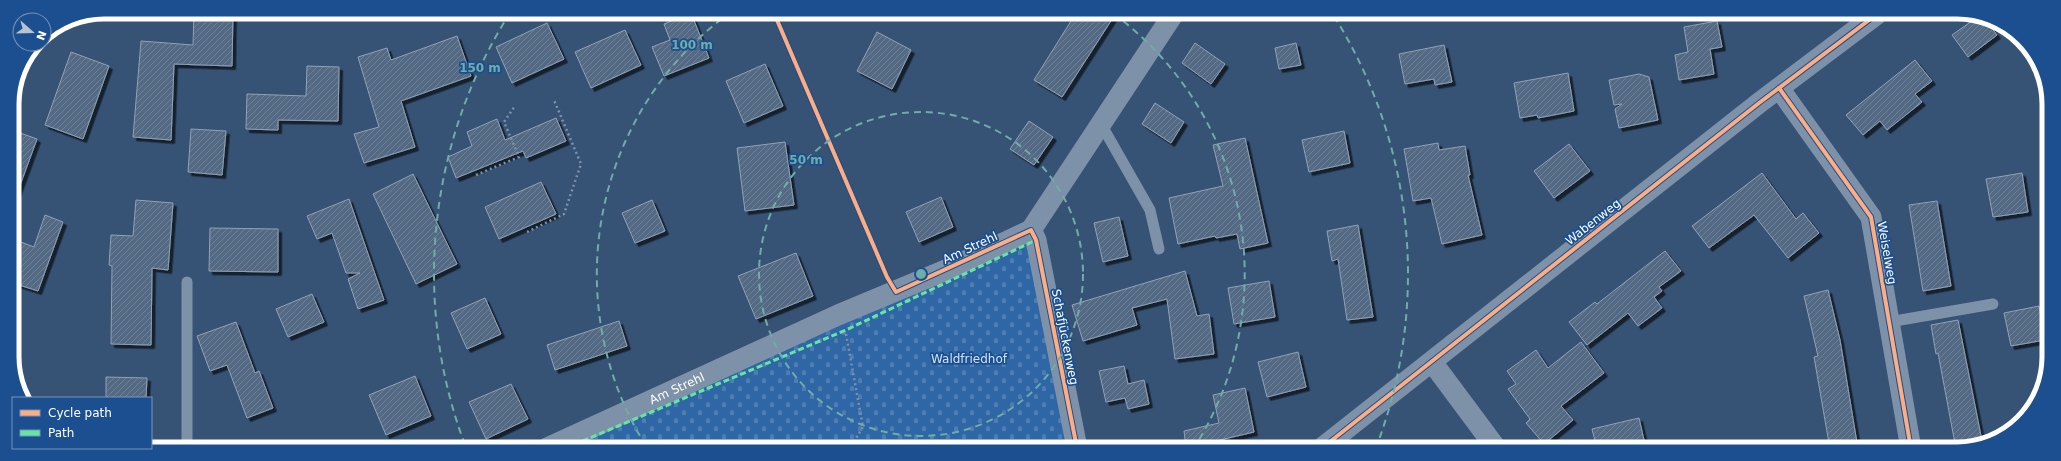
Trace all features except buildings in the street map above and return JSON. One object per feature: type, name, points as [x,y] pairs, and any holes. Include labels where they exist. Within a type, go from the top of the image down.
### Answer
[{"type":"street","points":[[1031,230],[1170,19]]},
{"type":"street","name":"Wabenweg","points":[[1330,442],[1779,88],[1870,19]]},
{"type":"street","name":"Weiselweg","points":[[1779,88],[1871,217],[1910,442]]},
{"type":"street","name":"Am Strehl","points":[[560,442],[838,315],[939,274],[1031,230]]},
{"type":"street","name":"Schafjückenweg","points":[[1031,230],[1036,240],[1076,442]]},
{"type":"street","points":[[1432,362],[1492,442]]},
{"type":"lane","points":[[1101,124],[1150,210],[1158,249]]},
{"type":"lane","points":[[187,442],[188,282]]},
{"type":"lane","points":[[1889,322],[1993,304]]},
{"type":"path","points":[[527,232],[564,214],[581,164],[554,100]]},
{"type":"path","points":[[476,175],[519,157],[504,122],[515,106]]},
{"type":"path","points":[[838,315],[846,330],[862,427],[853,442]]},
{"type":"green space","name":"Waldfriedhof","points":[[1031,230],[1076,442],[560,442]]},
{"type":"marked path","points":[[580,442],[846,330],[1036,240]]},
{"type":"cycle path","points":[[777,19],[887,277],[896,292],[1031,230],[1036,240],[1076,442]]},
{"type":"cycle path","points":[[1330,442],[1759,103],[1870,19]]},
{"type":"cycle path","points":[[1779,88],[1871,217],[1910,442]]}]
